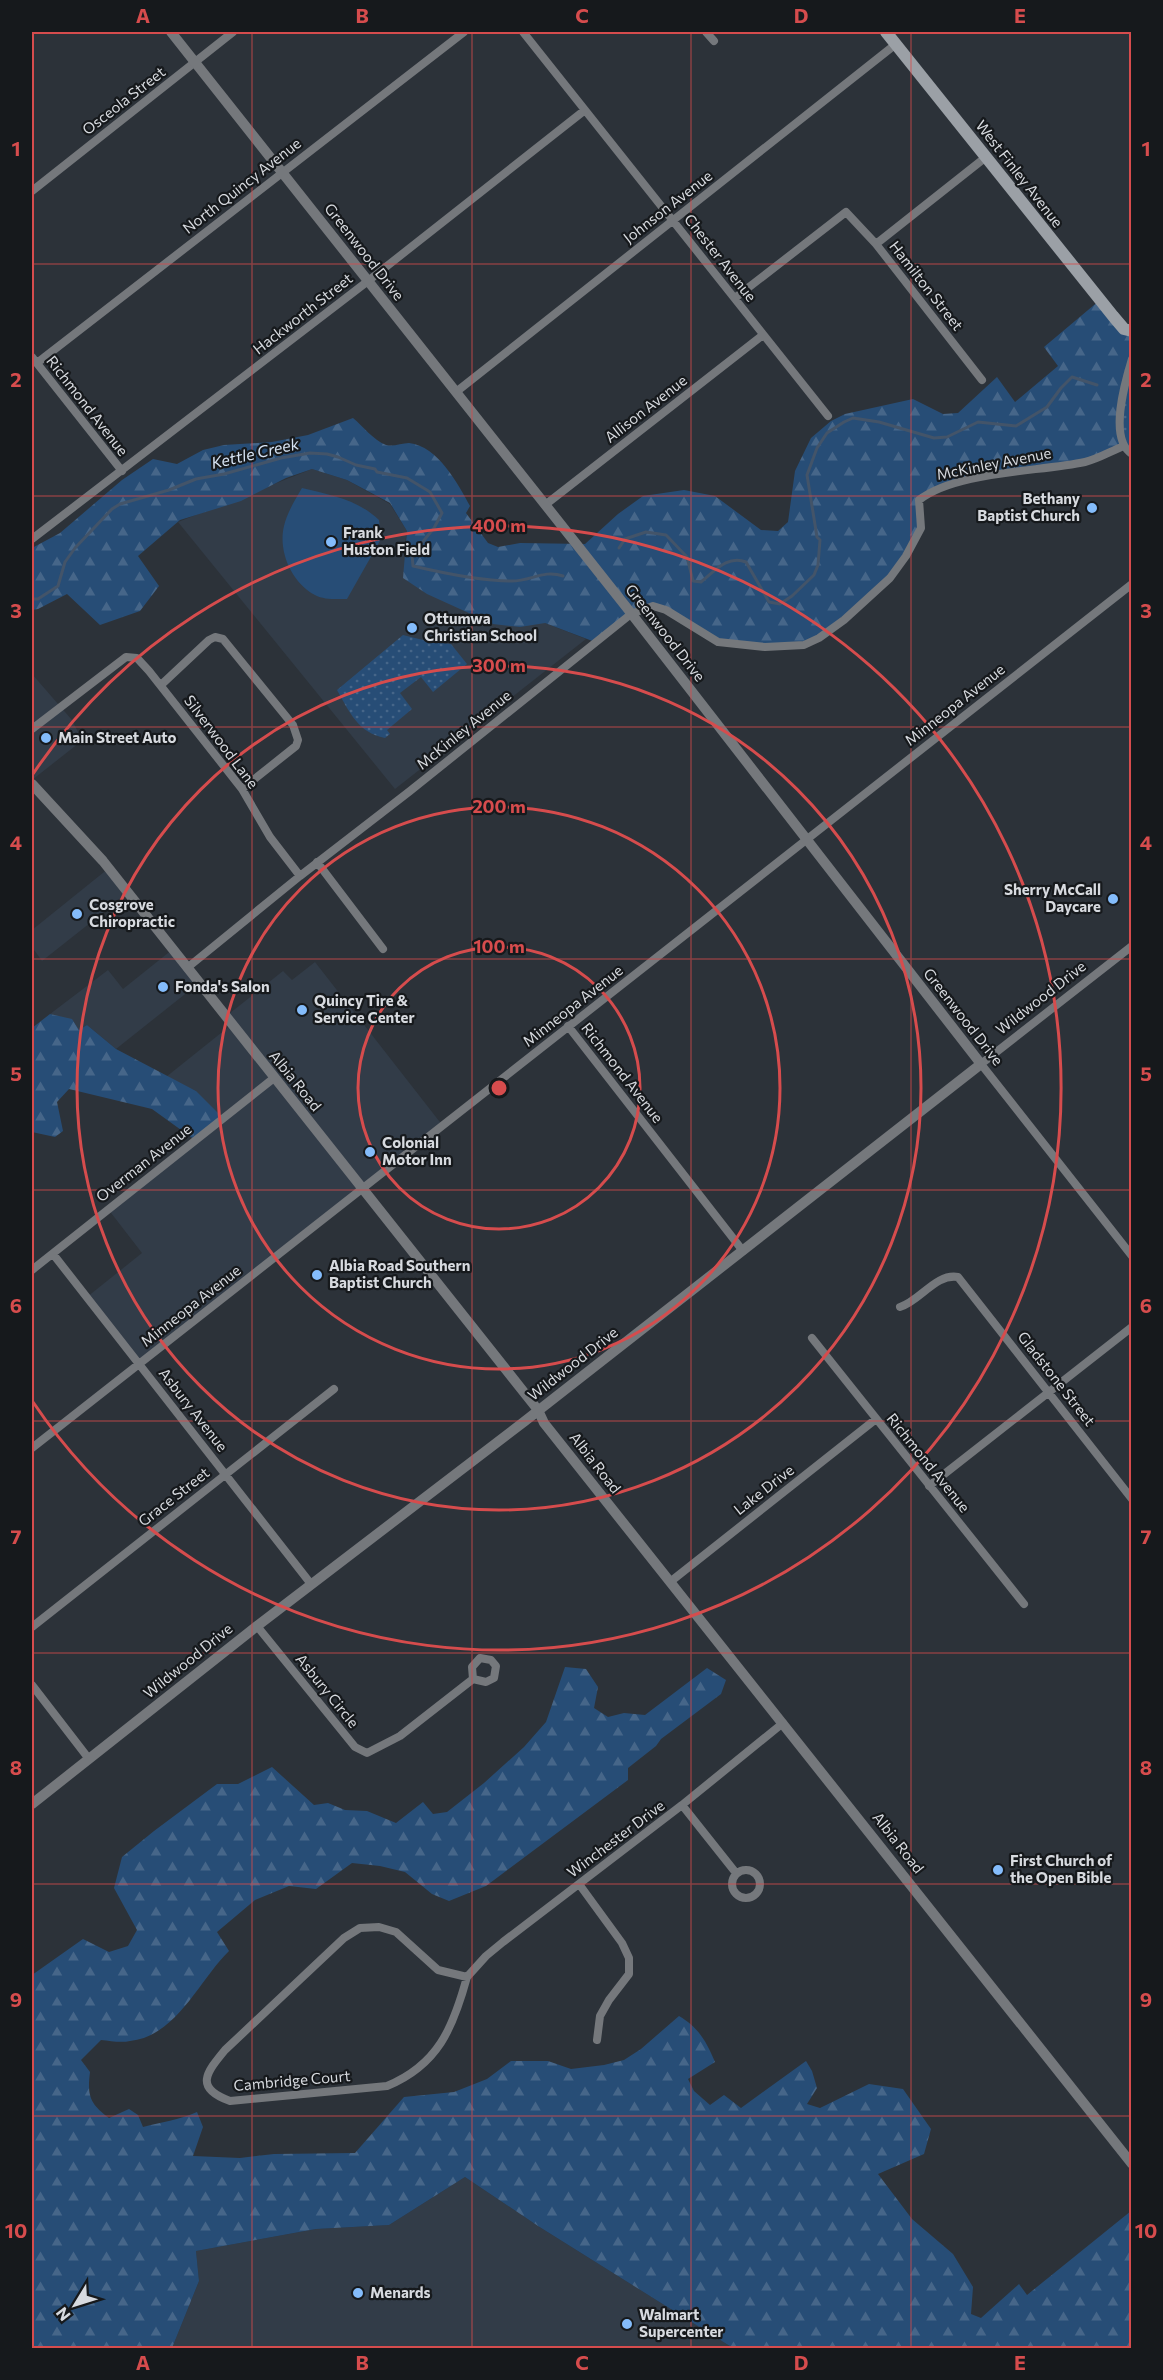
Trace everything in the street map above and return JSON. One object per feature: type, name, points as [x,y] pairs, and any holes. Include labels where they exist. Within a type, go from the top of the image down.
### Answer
[{"type":"main road","name":"West Finley Avenue","points":[[886,32],[1113,316],[1124,329],[1131,332]]},
{"type":"street","name":"Greenwood Drive","points":[[171,32],[631,614],[1131,1256]]},
{"type":"street","name":"Osceola Street","points":[[32,191],[233,32]]},
{"type":"street","name":"North Quincy Avenue","points":[[34,360],[464,32]]},
{"type":"street","name":"Chester Avenue","points":[[523,32],[828,416]]},
{"type":"street","points":[[706,32],[714,41]]},
{"type":"street","name":"Johnson Avenue","points":[[456,392],[896,44]]},
{"type":"street","name":"Hackworth Street","points":[[32,539],[368,281],[585,110]]},
{"type":"street","points":[[876,244],[986,157]]},
{"type":"street","name":"Hamilton Street","points":[[735,298],[846,212],[876,244],[982,380]]},
{"type":"street","name":"Allison Avenue","points":[[545,505],[763,334]]},
{"type":"street","points":[[1131,359],[1121,411],[1121,440],[1131,454]]},
{"type":"street","name":"Richmond Avenue","points":[[34,360],[122,471]]},
{"type":"street","name":"McKinley Avenue","points":[[187,968],[317,862],[410,791],[631,614],[653,606],[666,610],[718,642],[765,647],[804,645],[819,638],[844,620],[890,578],[906,556],[921,528],[919,500],[932,490],[958,482],[1088,461],[1124,446]]},
{"type":"street","name":"Minneopa Avenue","points":[[32,1448],[1131,584]]},
{"type":"street","points":[[161,685],[209,640],[215,637],[223,639],[293,725],[298,740],[296,746],[242,789]]},
{"type":"street","name":"Silverwood Lane","points":[[32,729],[126,657],[137,658],[161,685],[242,789],[270,837],[300,876]]},
{"type":"street","name":"Albia Road","points":[[32,784],[103,861],[538,1410],[544,1423],[1131,2164]]},
{"type":"street","points":[[317,862],[383,949]]},
{"type":"street","name":"Wildwood Drive","points":[[32,1804],[257,1626],[743,1251],[1131,946]]},
{"type":"street","name":"Richmond Avenue","points":[[568,1026],[743,1251]]},
{"type":"street","name":"Overman Avenue","points":[[32,1270],[274,1078]]},
{"type":"street","name":"Asbury Avenue","points":[[52,1254],[140,1363],[311,1584]]},
{"type":"street","name":"Gladstone Street","points":[[900,1307],[911,1304],[945,1277],[958,1277],[1050,1392],[1131,1499]]},
{"type":"street","points":[[929,1486],[1131,1327]]},
{"type":"street","name":"Richmond Avenue","points":[[812,1338],[1024,1604]]},
{"type":"street","name":"Grace Street","points":[[32,1627],[334,1389]]},
{"type":"street","name":"Lake Drive","points":[[670,1582],[876,1419]]},
{"type":"street","name":"Asbury Circle","points":[[257,1626],[355,1747],[367,1753],[400,1736],[473,1679]]},
{"type":"street","points":[[32,1685],[89,1759]]},
{"type":"street","name":"Winchester Drive","points":[[467,1977],[486,1956],[682,1805],[783,1723]]},
{"type":"street","points":[[682,1805],[736,1873]]},
{"type":"street","points":[[579,1884],[622,1943],[629,1958],[629,1974],[600,2016],[597,2040]]},
{"type":"street","name":"Cambridge Court","points":[[379,1927],[396,1932],[438,1970],[467,1977],[461,2001],[440,2046],[426,2064],[408,2078],[387,2086],[230,2101],[216,2096],[208,2089],[206,2079],[209,2070],[225,2050],[344,1938],[360,1928],[379,1927]]},
{"type":"shaded area","name":"Ottumwa Christian School","points":[[312,469],[347,480],[390,504],[407,531],[404,551],[545,623],[586,639],[395,789],[178,522]]},
{"type":"shaded area","points":[[32,674],[72,720],[78,732],[79,743],[32,780]]},
{"type":"shaded area","points":[[109,868],[128,893],[42,961],[32,947],[32,930]]},
{"type":"shaded area","points":[[173,949],[199,983],[116,1049],[87,1025],[79,1031],[50,1014],[108,970],[123,989]]},
{"type":"shaded area","points":[[315,962],[443,1126],[140,1363],[87,1297],[142,1253],[108,1209],[192,1145],[196,1091],[166,1077],[231,1025],[225,1017],[283,971],[292,980]]},
{"type":"shaded area","points":[[465,2177],[538,2226],[733,2348],[172,2348],[199,2281],[196,2251],[316,2229],[389,2225]]},
{"type":"green space","points":[[1100,300],[1131,331],[1131,454],[1125,450],[1088,461],[958,482],[919,500],[921,528],[906,556],[868,600],[804,645],[718,642],[666,610],[644,608],[595,642],[545,623],[520,627],[493,624],[427,594],[403,578],[407,531],[390,503],[347,480],[312,469],[286,478],[241,501],[180,520],[138,556],[159,586],[140,611],[100,625],[67,594],[32,610],[32,548],[60,533],[122,480],[153,459],[177,464],[203,450],[224,445],[272,442],[308,435],[353,418],[381,443],[392,446],[409,443],[429,451],[438,458],[453,477],[470,506],[466,513],[488,543],[498,547],[520,543],[585,544],[618,514],[643,496],[684,490],[715,496],[761,530],[778,531],[788,522],[795,471],[811,438],[831,421],[845,414],[913,399],[943,414],[958,413],[997,377],[1015,402],[1058,366],[1044,347]]},
{"type":"green space","points":[[1131,359],[1131,454],[1120,422]]},
{"type":"green space","name":"Frank Huston Field","points":[[302,488],[352,502],[379,520],[381,539],[347,599],[315,595],[299,582],[288,565],[283,546],[284,526],[289,511]]},
{"type":"green space","points":[[403,635],[451,644],[467,664],[433,692],[421,677],[400,693],[412,709],[387,730],[390,734],[385,738],[368,731],[355,720],[337,690]]},
{"type":"green space","points":[[50,1014],[72,1019],[79,1030],[87,1025],[116,1049],[196,1091],[223,1118],[195,1140],[152,1109],[69,1089],[57,1102],[63,1131],[55,1137],[32,1132],[32,1028]]},
{"type":"green space","points":[[565,1667],[586,1669],[598,1687],[594,1708],[608,1717],[624,1713],[645,1715],[707,1668],[726,1680],[721,1694],[661,1739],[656,1746],[628,1768],[628,1780],[486,1886],[449,1901],[432,1894],[405,1872],[352,1863],[316,1889],[289,1886],[255,1900],[217,1932],[229,1951],[174,2018],[147,2037],[123,2042],[101,2040],[81,2060],[90,2072],[89,2087],[94,2104],[109,2118],[129,2109],[138,2115],[143,2127],[197,2112],[203,2127],[193,2156],[240,2158],[274,2154],[355,2153],[404,2097],[454,2092],[487,2079],[511,2061],[548,2061],[571,2069],[624,2060],[641,2049],[679,2016],[692,2025],[701,2036],[715,2062],[688,2079],[694,2091],[710,2105],[724,2095],[741,2108],[806,2061],[817,2088],[807,2104],[820,2108],[869,2084],[903,2089],[931,2129],[924,2154],[878,2174],[912,2219],[953,2254],[973,2287],[971,2314],[981,2318],[1019,2284],[1027,2295],[1131,2211],[1131,2348],[733,2348],[538,2226],[465,2177],[389,2225],[316,2229],[196,2251],[199,2281],[172,2348],[32,2348],[32,1975],[83,1939],[109,1952],[128,1946],[137,1930],[114,1888],[122,1857],[217,1784],[238,1784],[272,1767],[314,1805],[328,1803],[345,1810],[367,1811],[396,1823],[423,1802],[433,1814],[447,1812],[524,1747],[546,1722]]},
{"type":"waterway","name":"Kettle Creek","points":[[619,548],[625,539],[646,532],[666,535],[687,557],[693,581],[701,582],[727,562],[739,560],[746,562],[769,602],[780,604],[814,575],[818,565],[820,540],[817,537],[807,475],[817,448],[827,433],[853,418],[879,422],[934,438],[947,437],[978,422],[1016,426],[1047,407],[1072,377],[1097,385]]},
{"type":"waterway","name":"Kettle Creek","points":[[32,599],[38,599],[58,586],[65,562],[75,548],[112,509],[120,504],[169,490],[196,479],[310,453],[327,454],[356,465],[375,469],[377,472],[407,478],[430,492],[442,513],[434,528],[412,555],[413,566],[498,581],[517,581],[549,574],[563,576]]},
{"type":"place","name":"Bethany Baptist Church","points":[[1092,508]]},
{"type":"place","name":"Frank Huston Field","points":[[331,542]]},
{"type":"place","name":"Ottumwa Christian School","points":[[412,628]]},
{"type":"place","name":"Main Street Auto","points":[[46,738]]},
{"type":"place","name":"Sherry McCall Daycare","points":[[1113,899]]},
{"type":"place","name":"Cosgrove Chiropractic","points":[[77,914]]},
{"type":"place","name":"Fonda's Salon","points":[[163,987]]},
{"type":"place","name":"Quincy Tire & Service Center","points":[[302,1010]]},
{"type":"place","name":"Colonial Motor Inn","points":[[370,1152]]},
{"type":"place","name":"Albia Road Southern Baptist Church","points":[[317,1275]]},
{"type":"place","name":"First Church of the Open Bible","points":[[998,1870]]},
{"type":"place","name":"Menards","points":[[358,2293]]},
{"type":"place","name":"Walmart Supercenter","points":[[627,2324]]}]
